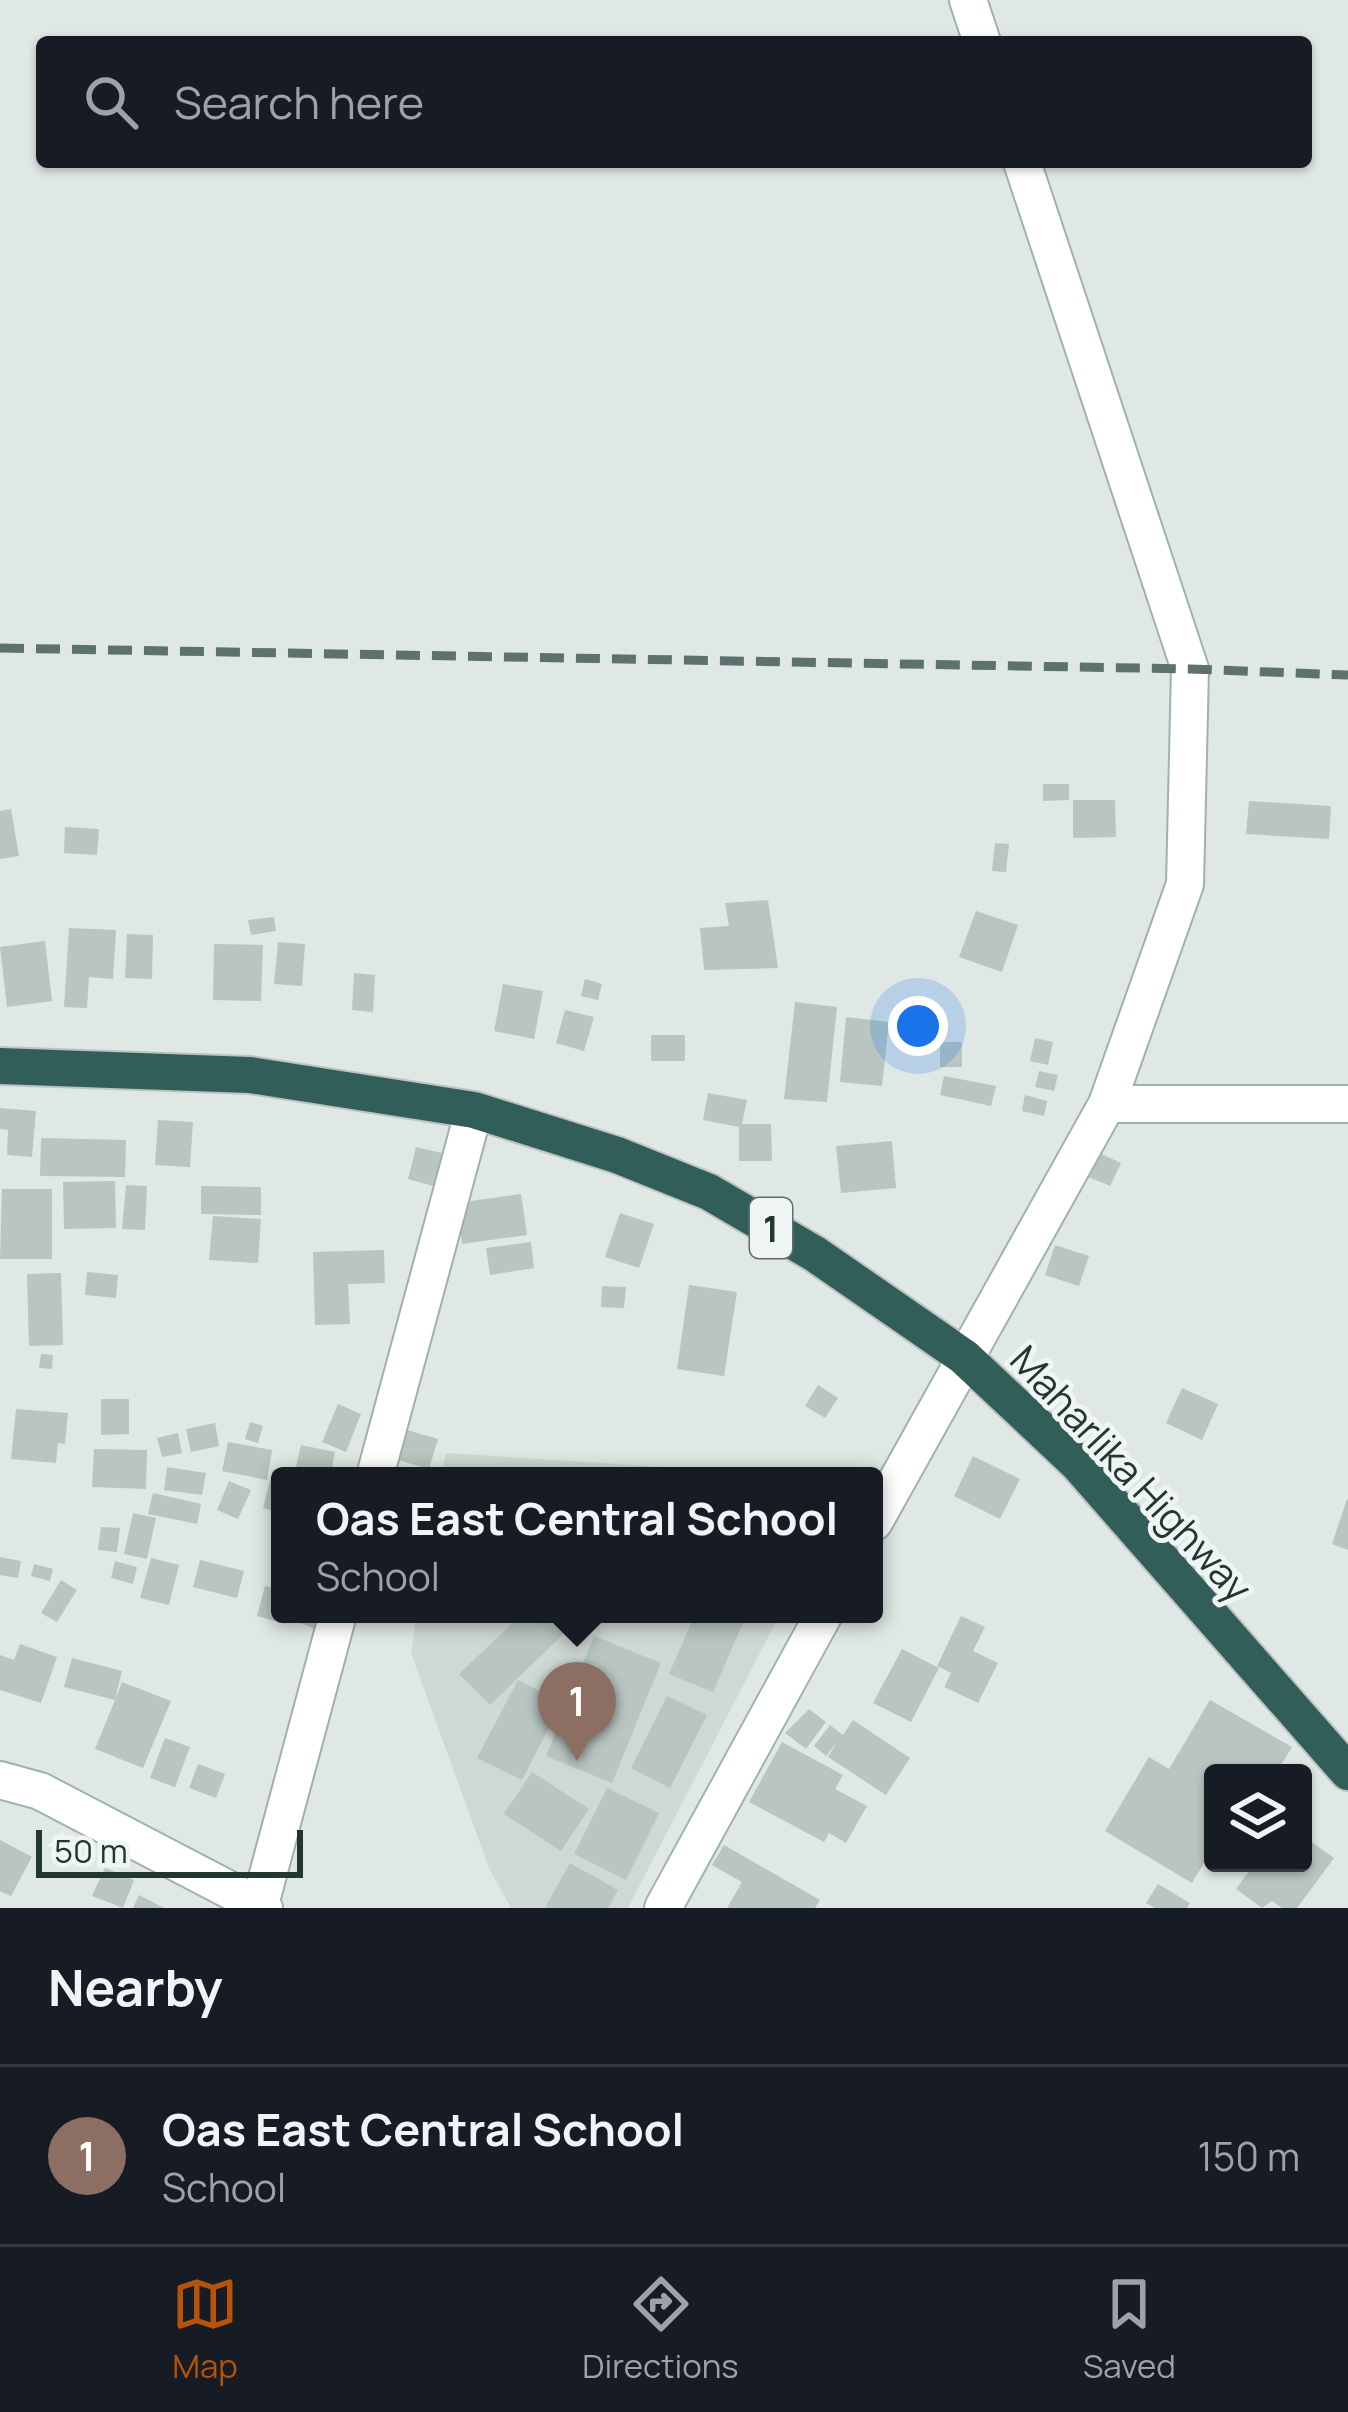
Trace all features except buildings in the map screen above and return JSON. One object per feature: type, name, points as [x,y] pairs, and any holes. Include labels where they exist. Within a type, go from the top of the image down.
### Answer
[{"type":"highway","name":"Maharlika Highway","points":[[0,1066],[250,1075],[474,1111],[617,1155],[709,1192],[814,1254],[964,1357],[1077,1463],[1348,1772]]},
{"type":"street","points":[[968,0],[980,36]]},
{"type":"street","points":[[883,1506],[1107,1103],[1185,884],[1190,668],[1024,168]]},
{"type":"street","points":[[1107,1103],[1348,1104]]},
{"type":"street","points":[[377,1467],[474,1111]]},
{"type":"street","points":[[0,1780],[40,1792],[261,1907],[336,1623]]},
{"type":"street","points":[[663,1908],[819,1623]]},
{"type":"shaded area","points":[[446,1453],[666,1467],[444,1467]]},
{"type":"shaded area","points":[[416,1623],[775,1623],[628,1908],[511,1908],[489,1868],[411,1653]]},
{"type":"railway","points":[[0,648],[1348,675]]},
{"type":"place","name":"Oas East Central School","points":[[577,1761]]}]
